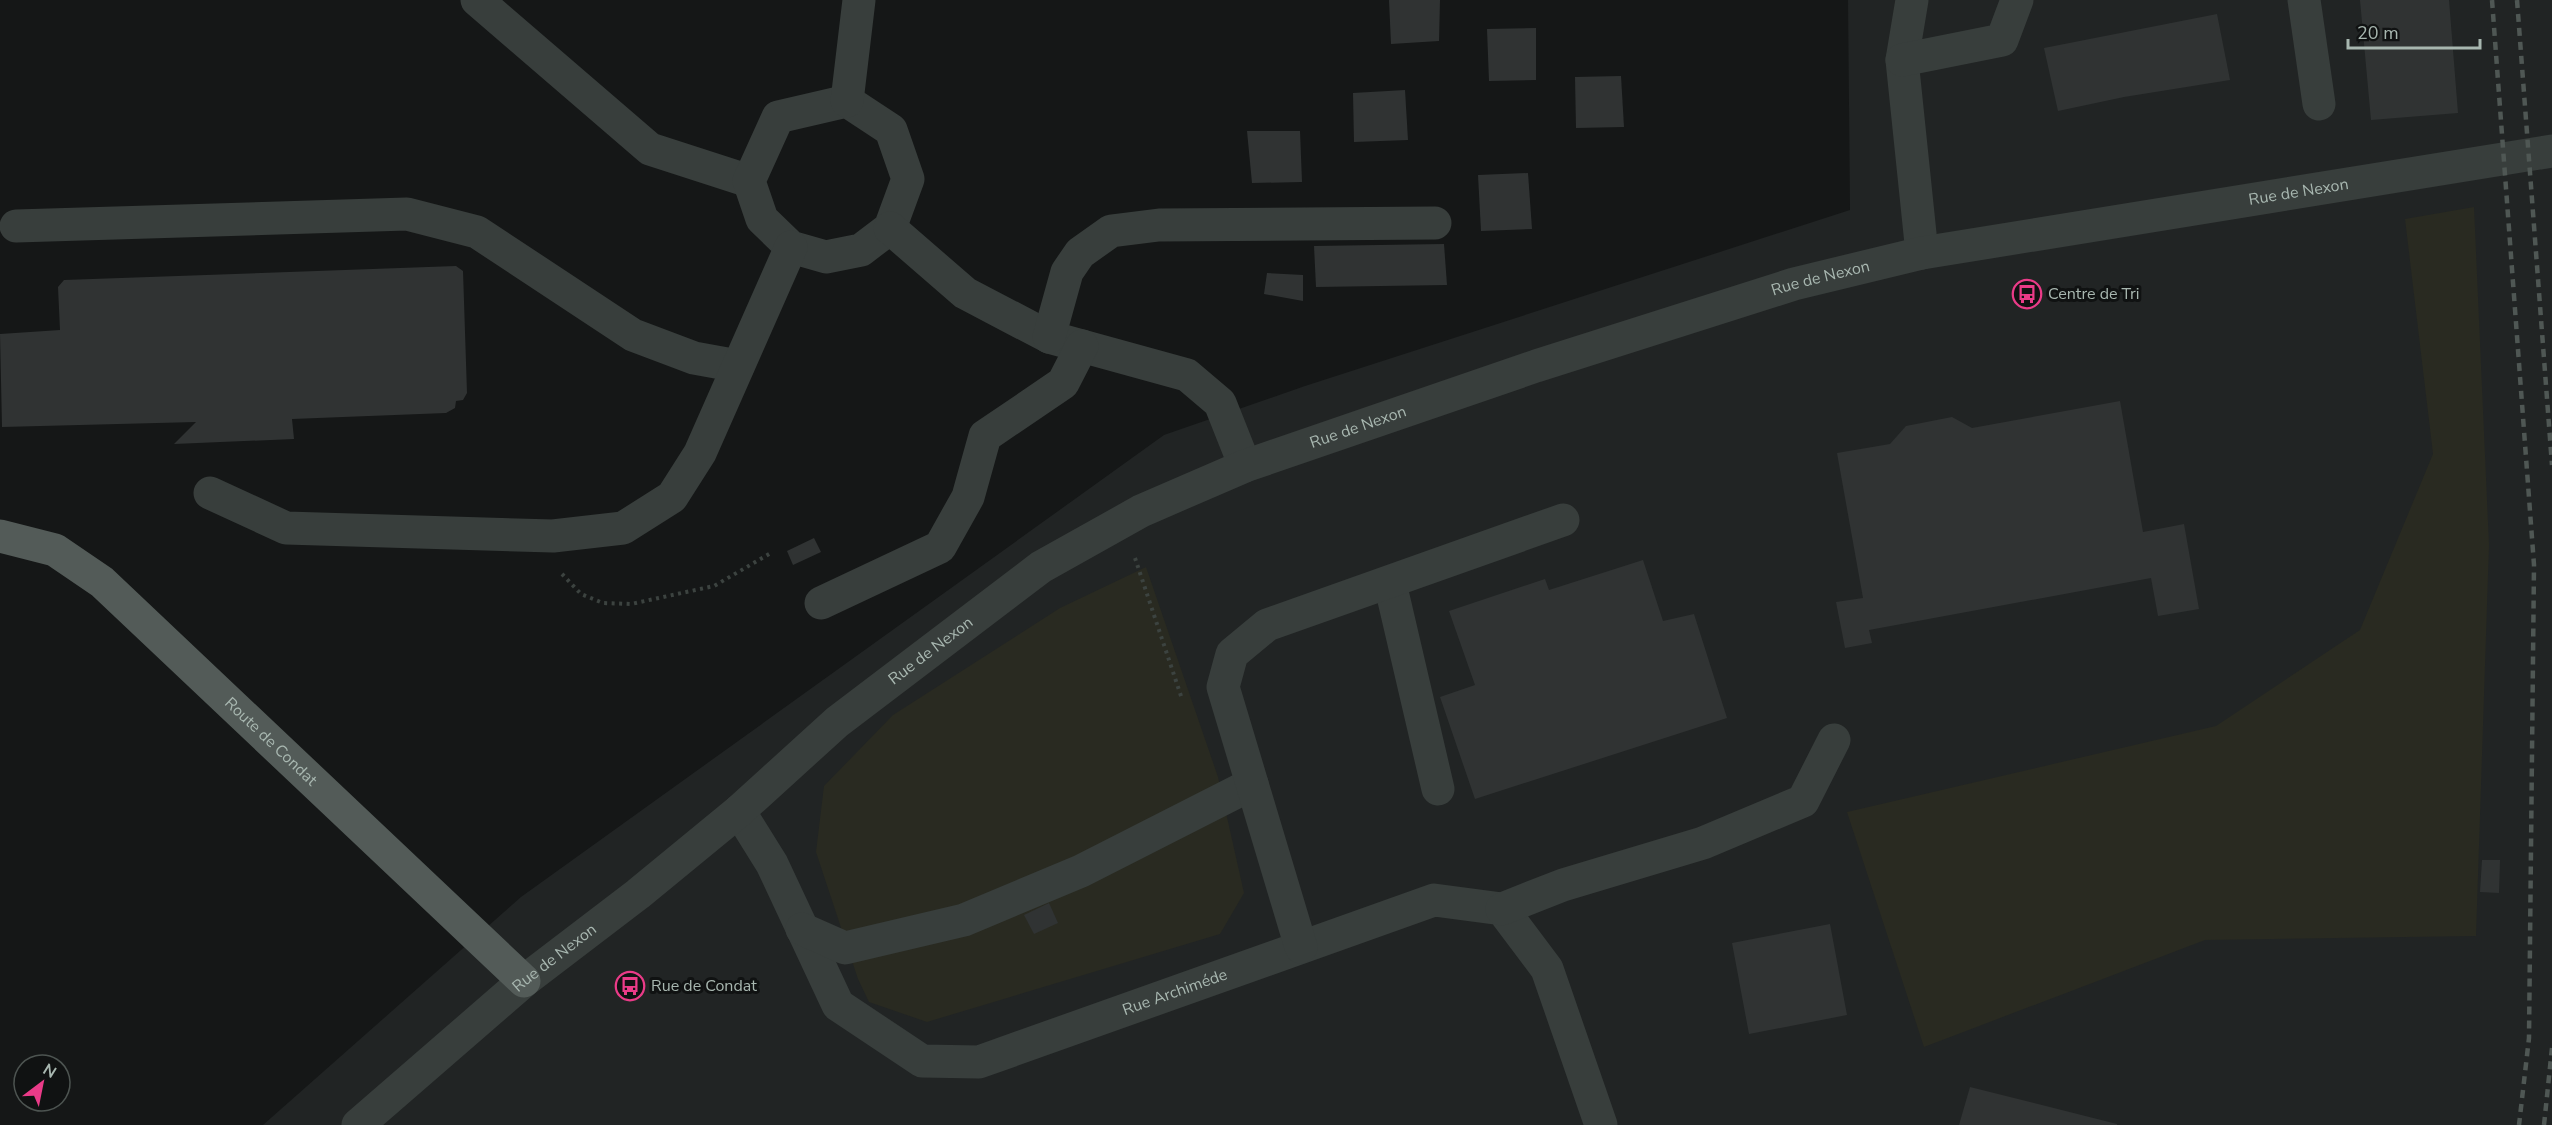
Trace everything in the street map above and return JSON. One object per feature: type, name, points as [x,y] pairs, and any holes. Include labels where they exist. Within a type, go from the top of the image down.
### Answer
[{"type":"main road","name":"Route de Condat","points":[[0,536],[55,550],[102,582],[524,981]]},
{"type":"street","points":[[477,0],[650,149],[749,181]]},
{"type":"street","points":[[847,101],[860,0]]},
{"type":"street","points":[[1912,0],[1902,60],[1922,253]]},
{"type":"street","points":[[1902,60],[2002,40],[2017,0]]},
{"type":"street","points":[[2304,0],[2319,104]]},
{"type":"street","points":[[847,101],[891,130],[908,179],[890,228],[861,250],[826,257],[791,247],[762,219],[749,181],[778,117],[847,101]]},
{"type":"street","name":"Rue de Nexon","points":[[371,1120],[524,981],[638,894],[739,811],[837,722],[1041,567],[1141,511],[1245,466],[1536,366],[1794,284],[1922,253],[2552,151]]},
{"type":"street","points":[[16,226],[407,214],[477,232],[633,335],[694,358],[738,366]]},
{"type":"street","points":[[1049,337],[1067,272],[1080,253],[1111,231],[1159,225],[1435,222]]},
{"type":"street","points":[[890,228],[965,292],[1049,337],[1187,375],[1220,403],[1245,466]]},
{"type":"street","points":[[210,493],[286,528],[553,536],[623,528],[672,497],[700,453],[791,247]]},
{"type":"street","points":[[821,603],[940,547],[968,496],[985,436],[1063,382],[1082,346]]},
{"type":"street","points":[[1301,947],[1223,687],[1232,654],[1267,625],[1563,520]]},
{"type":"street","points":[[1390,583],[1438,789]]},
{"type":"street","points":[[1601,1125],[1547,969],[1502,909],[1563,885],[1703,843],[1803,801],[1834,741]]},
{"type":"street","points":[[802,929],[845,948],[964,920],[1081,871],[1252,784]]},
{"type":"street","name":"Rue Archiméde","points":[[739,811],[772,864],[838,1005],[922,1060],[979,1062],[1434,900],[1502,909]]},
{"type":"path","points":[[1123,522],[1183,701]]},
{"type":"path","points":[[553,536],[554,558],[564,578],[582,594],[603,603],[631,604],[714,586],[771,553]]},
{"type":"shaded area","points":[[1848,0],[2552,0],[2552,1125],[263,1125],[521,897],[1164,435],[1305,386],[1850,210]]},
{"type":"shaded area","points":[[2474,207],[2489,545],[2476,936],[2205,940],[1924,1047],[1847,812],[2216,726],[2360,630],[2433,454],[2405,219]]},
{"type":"shaded area","points":[[1146,567],[1218,777],[1244,893],[1220,934],[927,1022],[869,1002],[858,979],[816,852],[824,786],[893,715],[1060,608]]},
{"type":"building","points":[[1389,0],[1440,0],[1439,41],[1391,44]]},
{"type":"building","points":[[2360,0],[2449,0],[2458,113],[2371,120]]},
{"type":"building","points":[[2217,14],[2230,80],[2124,97],[2058,111],[2044,48]]},
{"type":"building","points":[[1536,28],[1536,80],[1489,81],[1487,29]]},
{"type":"building","points":[[1621,76],[1624,127],[1576,128],[1575,77]]},
{"type":"building","points":[[1405,90],[1408,140],[1354,142],[1353,93]]},
{"type":"building","points":[[1247,131],[1300,131],[1302,182],[1252,183]]},
{"type":"building","points":[[1528,173],[1532,229],[1481,231],[1478,175]]},
{"type":"building","points":[[1444,244],[1447,285],[1316,287],[1314,246]]},
{"type":"building","points":[[456,266],[463,271],[467,393],[463,400],[456,401],[455,408],[446,413],[292,419],[294,439],[174,444],[196,422],[2,427],[0,334],[60,330],[58,287],[64,280]]},
{"type":"building","points":[[1267,273],[1303,275],[1303,301],[1264,294]]},
{"type":"building","points":[[2120,401],[2143,532],[2184,524],[2199,609],[2158,616],[2151,578],[1869,630],[1872,643],[1845,648],[1836,602],[1863,598],[1837,453],[1890,444],[1906,426],[1952,417],[1972,428]]},
{"type":"building","points":[[814,538],[821,552],[793,565],[787,551]]},
{"type":"building","points":[[1643,560],[1663,621],[1694,614],[1727,718],[1475,799],[1440,697],[1475,685],[1449,611],[1545,579],[1549,590]]},
{"type":"building","points":[[2482,860],[2500,860],[2499,893],[2480,892]]},
{"type":"building","points":[[1049,903],[1058,923],[1034,934],[1024,915]]},
{"type":"building","points":[[1830,924],[1847,1015],[1749,1034],[1732,943]]},
{"type":"building","points":[[1970,1087],[2117,1124],[2117,1125],[1959,1125]]},
{"type":"railway","points":[[2492,0],[2534,565],[2529,1038],[2519,1125]]},
{"type":"railway","points":[[2517,0],[2552,465]]},
{"type":"railway","points":[[2544,1125],[2552,1048]]},
{"type":"place","name":"Centre de Tri","points":[[2027,294]]},
{"type":"place","name":"Rue de Condat","points":[[630,986]]}]
